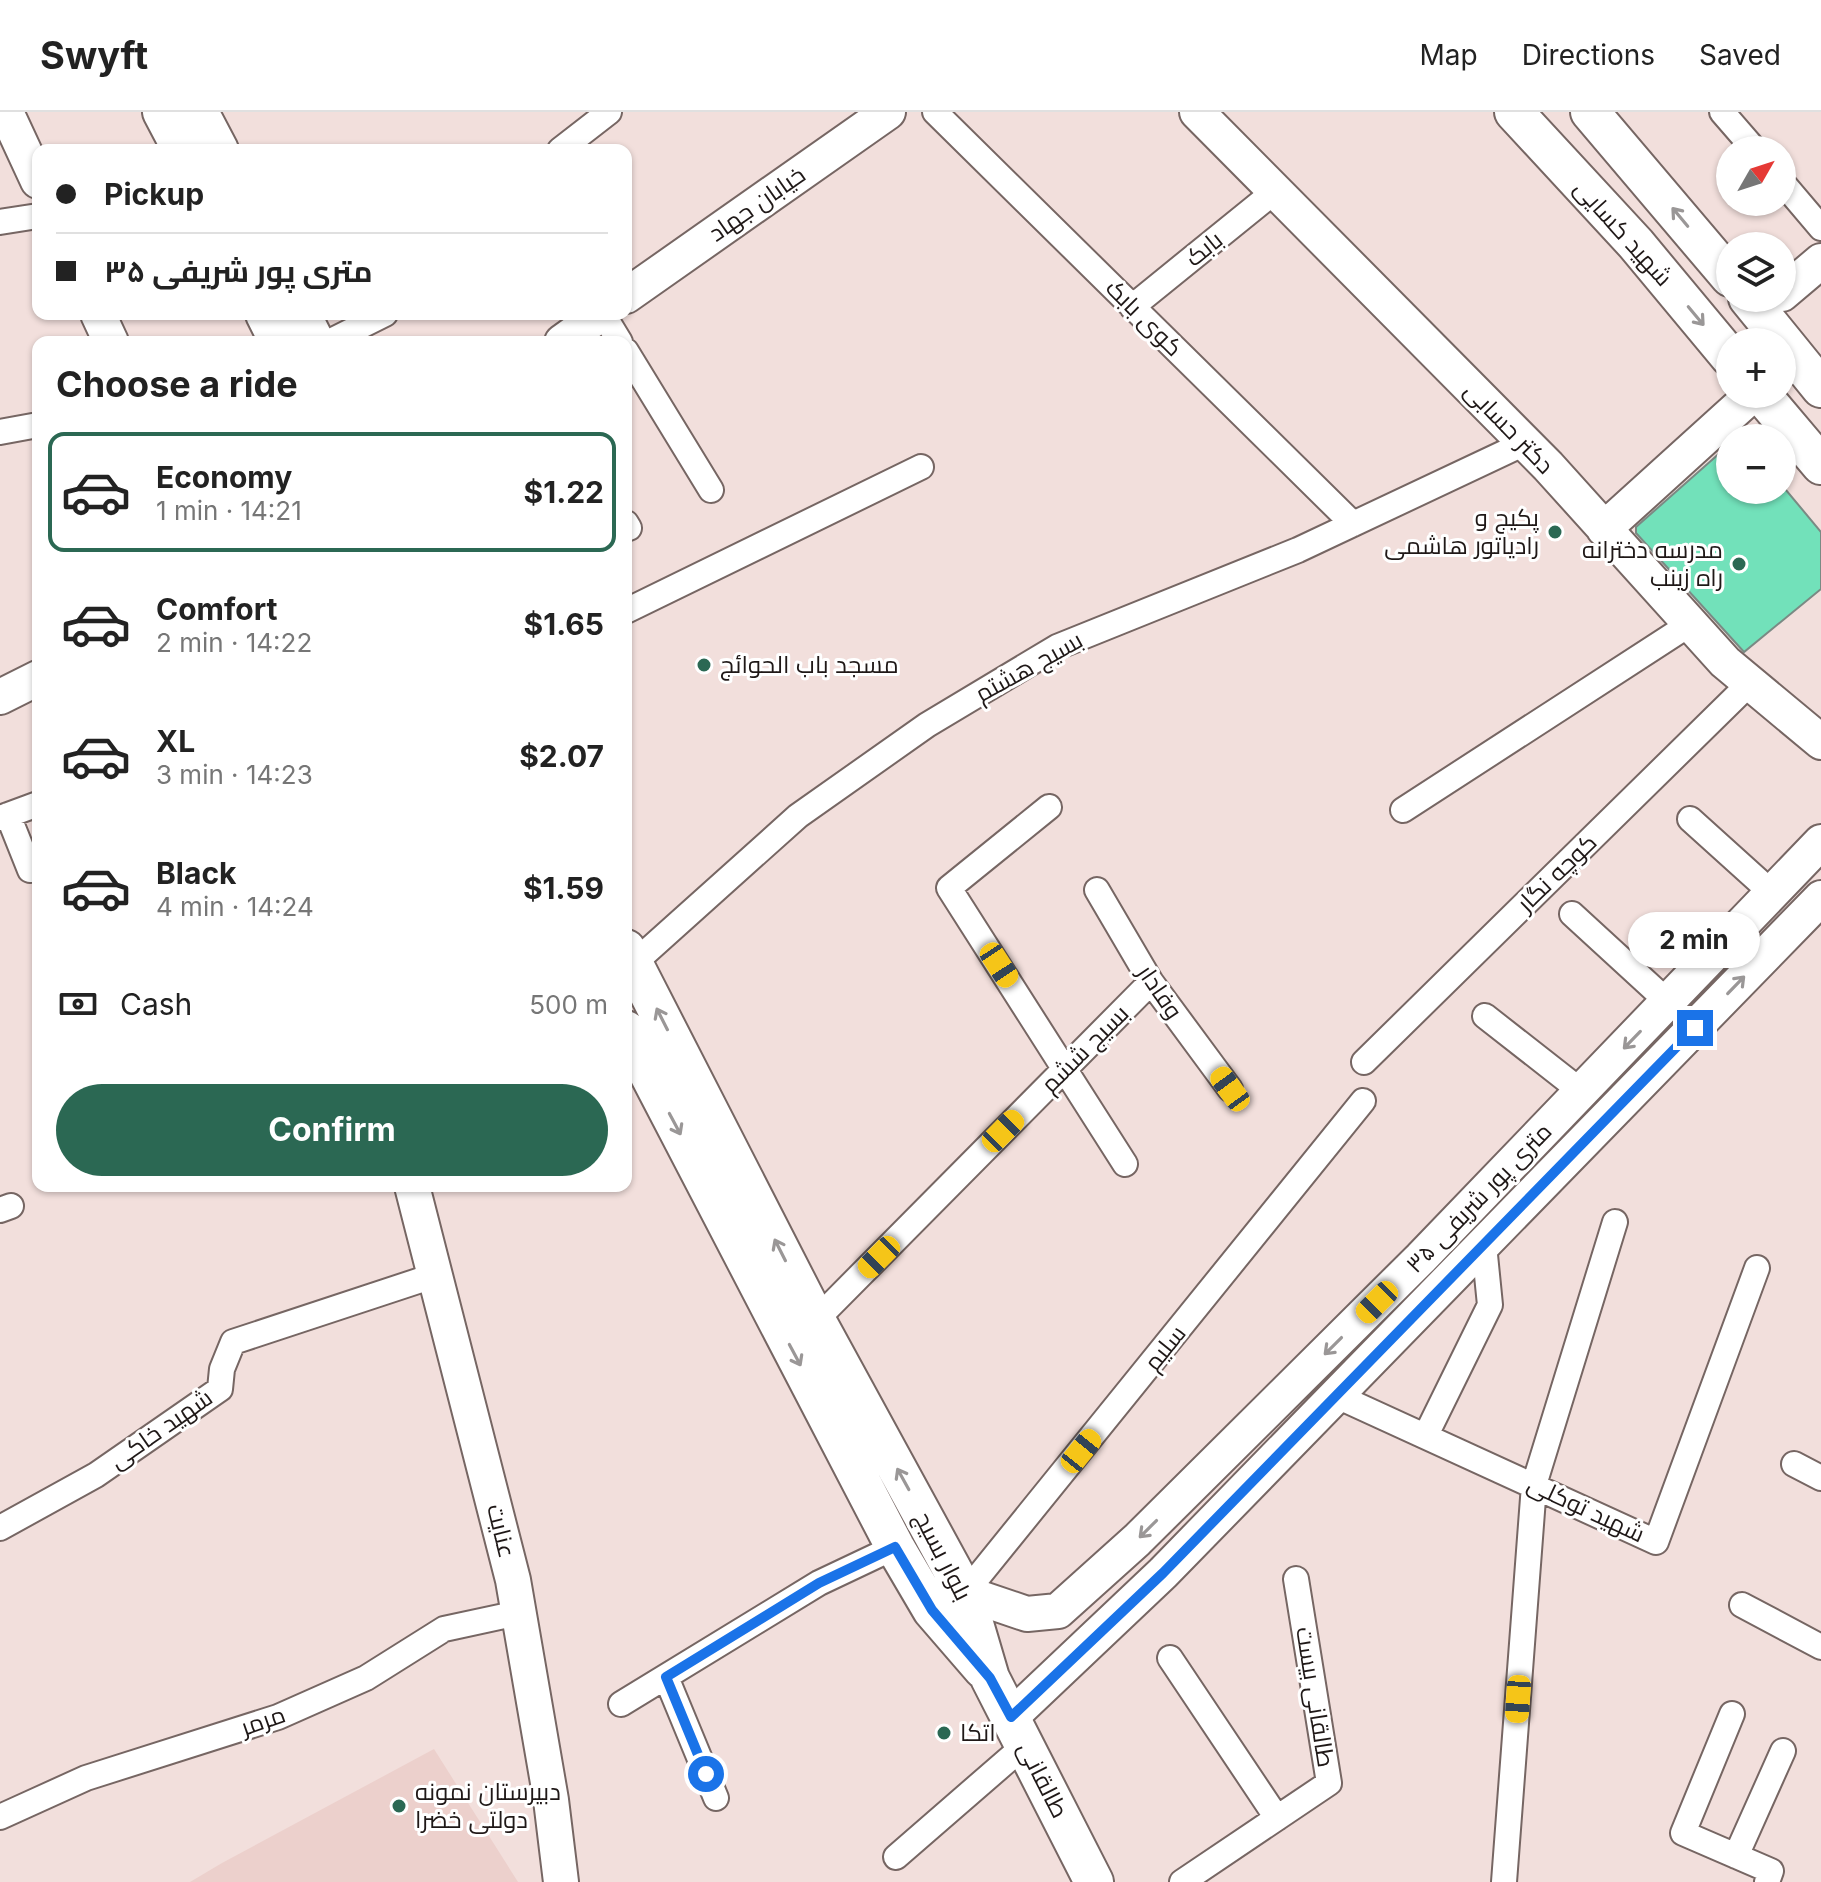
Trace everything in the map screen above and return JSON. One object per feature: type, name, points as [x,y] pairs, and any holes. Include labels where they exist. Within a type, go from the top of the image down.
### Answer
[{"type":"main road","points":[[162,112],[179,144]]},
{"type":"main road","points":[[199,112],[216,144]]},
{"type":"main road","name":"شهید کسایی","points":[[1514,112],[1636,244],[1716,340]]},
{"type":"main road","points":[[1590,112],[1716,260]]},
{"type":"main road","points":[[1774,312],[1821,388]]},
{"type":"main road","points":[[1773,408],[1821,465]]},
{"type":"main road","name":"بلوار بسیج","points":[[632,961],[816,1320],[965,1593],[990,1678]]},
{"type":"main road","name":"بلوار بسیج","points":[[632,1042],[895,1547],[932,1610],[990,1678]]},
{"type":"main road","name":"طالقانی","points":[[990,1678],[1094,1882]]},
{"type":"street","points":[[6,112],[32,168]]},
{"type":"street","points":[[568,144],[609,112]]},
{"type":"street","name":"خیابان جهاد","points":[[632,292],[888,112]]},
{"type":"street","name":"کوی بابک","points":[[935,112],[1353,524]]},
{"type":"street","name":"دکتر حسابی","points":[[1197,112],[1525,443],[1725,662],[1821,742]]},
{"type":"street","points":[[1722,112],[1743,136]]},
{"type":"street","name":"بابک","points":[[1132,307],[1275,191]]},
{"type":"street","points":[[1796,199],[1821,228]]},
{"type":"street","points":[[0,222],[32,217]]},
{"type":"street","points":[[1796,279],[1821,261]]},
{"type":"street","points":[[296,331],[354,320]]},
{"type":"street","points":[[571,336],[593,320]]},
{"type":"street","points":[[632,361],[711,490]]},
{"type":"street","points":[[1604,529],[1738,408]]},
{"type":"street","points":[[0,432],[32,426]]},
{"type":"street","name":"بسیج هشتم","points":[[632,955],[798,816],[927,725],[1057,647],[1298,550],[1525,443]]},
{"type":"street","points":[[632,608],[921,467]]},
{"type":"street","points":[[1403,810],[1690,624]]},
{"type":"street","points":[[0,697],[32,681]]},
{"type":"street","name":"کوچه نگار","points":[[1364,1062],[1750,683]]},
{"type":"street","points":[[30,870],[4,816],[32,806]]},
{"type":"street","points":[[1049,807],[949,888],[1125,1164]]},
{"type":"street","points":[[1690,819],[1772,893]]},
{"type":"street","name":"۳۵ متری پور شریفی","points":[[965,1593],[1027,1614],[1058,1611],[1421,1258],[1821,842]]},
{"type":"street","name":"وفادار","points":[[1097,890],[1151,982],[1230,1089]]},
{"type":"street","name":"۳۵ متری پور شریفی","points":[[1018,1731],[1122,1611],[1337,1396],[1821,898]]},
{"type":"street","points":[[1572,914],[1669,1003]]},
{"type":"street","name":"بسیج ششم","points":[[816,1320],[1151,982]]},
{"type":"street","points":[[1485,1016],[1582,1092]]},
{"type":"street","name":"سلیم","points":[[965,1593],[1363,1101]]},
{"type":"street","name":"عنایت","points":[[414,1192],[518,1613],[551,1800],[561,1882]]},
{"type":"street","points":[[1504,1882],[1534,1485],[1615,1222]]},
{"type":"street","points":[[1426,1435],[1490,1305],[1484,1245]]},
{"type":"street","name":"شهید توکلی","points":[[1337,1396],[1656,1542],[1757,1268]]},
{"type":"street","name":"شهید خاکی","points":[[0,1528],[96,1475],[220,1389],[222,1369],[233,1342],[436,1275]]},
{"type":"street","points":[[1794,1464],[1821,1478]]},
{"type":"street","points":[[621,1704],[819,1583],[895,1547]]},
{"type":"street","name":"طالقانی بیست","points":[[1182,1882],[1329,1783],[1296,1579]]},
{"type":"street","points":[[1093,1580],[1122,1611]]},
{"type":"street","points":[[1742,1605],[1821,1647]]},
{"type":"street","name":"مرمر","points":[[0,1817],[86,1778],[278,1717],[366,1678],[444,1629],[518,1613]]},
{"type":"street","points":[[1170,1658],[1277,1818]]},
{"type":"street","points":[[666,1677],[716,1798]]},
{"type":"street","points":[[1732,1714],[1683,1833],[1771,1871],[1767,1882]]},
{"type":"street","points":[[896,1857],[1018,1731]]},
{"type":"street","points":[[1736,1856],[1783,1751]]},
{"type":"shaded area","name":"دبیرستان نمونه دولتی خضرا","points":[[434,1749],[518,1882],[190,1882],[222,1863]]},
{"type":"building","name":"مدرسه دخترانه راه زینب","points":[[1716,456],[1716,504],[1796,502],[1821,532],[1821,589],[1744,652],[1636,533],[1636,527]]},
{"type":"place","name":"پکیج و رادیاتور هاشمی","points":[[1555,532]]},
{"type":"place","name":"مدرسه دخترانه راه زینب","points":[[1739,564]]},
{"type":"place","name":"مسجد باب الحوائج","points":[[704,665]]},
{"type":"place","name":"اتکا","points":[[944,1733]]},
{"type":"place","name":"دبیرستان نمونه دولتی خضرا","points":[[399,1806]]},
{"type":"route","points":[[706,1774],[666,1677],[819,1583],[895,1547],[932,1610],[990,1678],[1011,1717],[1163,1573],[1695,1028]]}]
